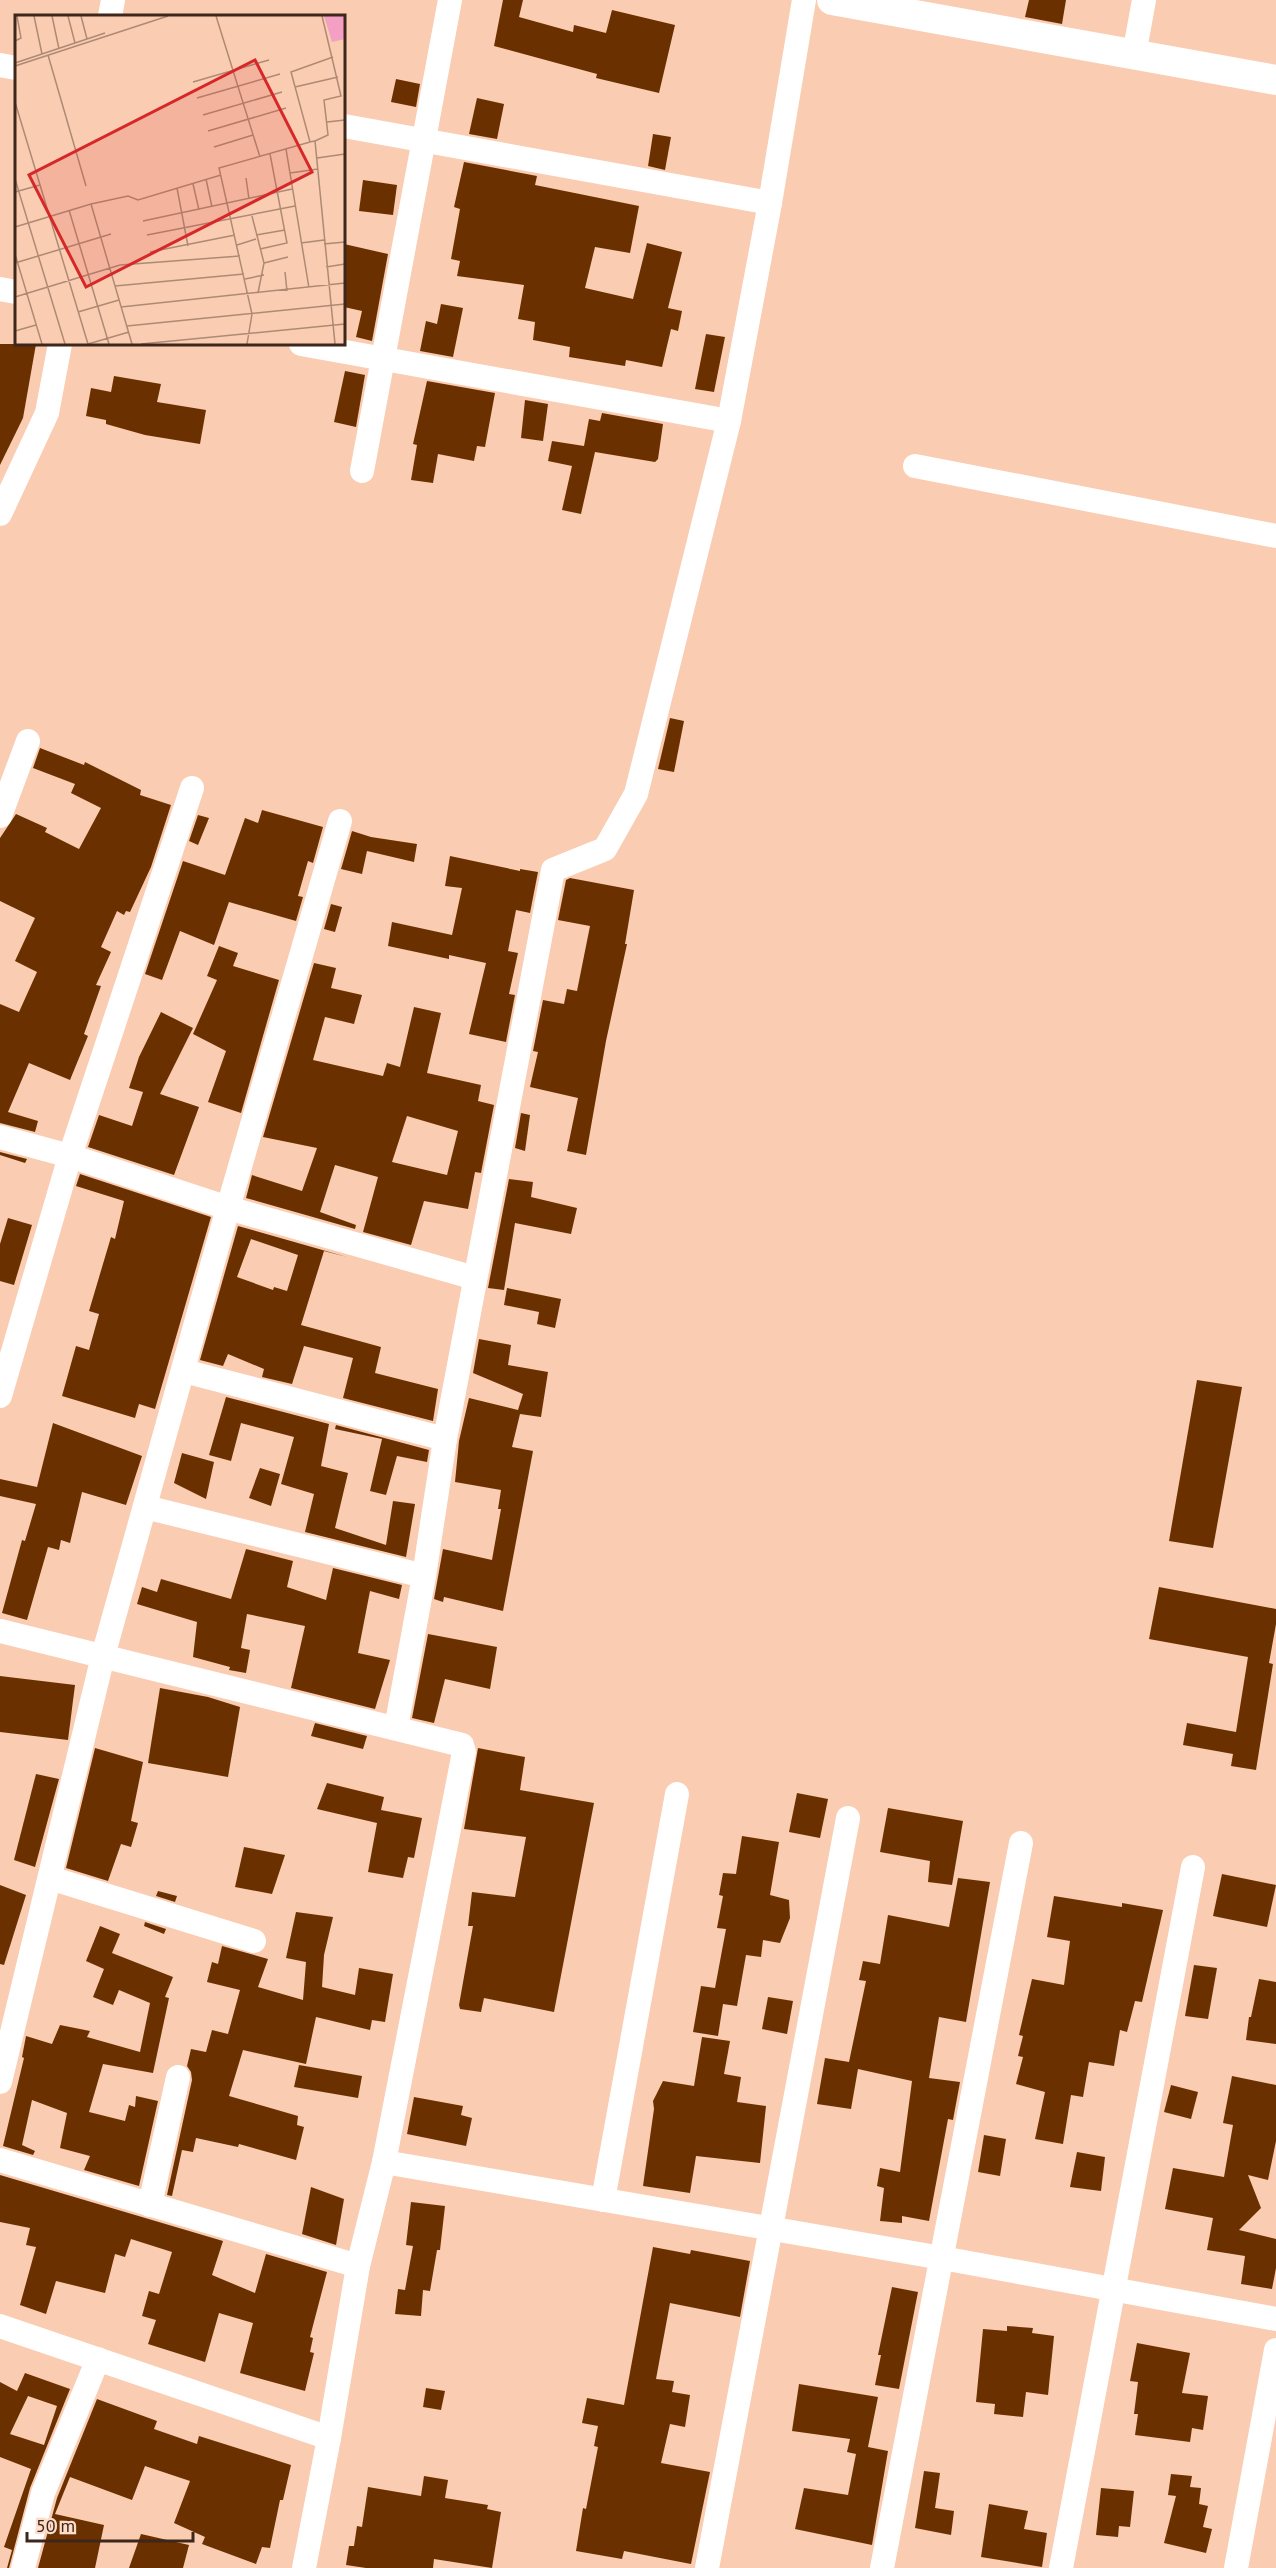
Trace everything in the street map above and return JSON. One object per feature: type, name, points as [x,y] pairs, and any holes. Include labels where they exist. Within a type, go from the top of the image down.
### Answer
[{"type":"street","points":[[110,15],[113,0]]},
{"type":"street","points":[[362,471],[450,0]]},
{"type":"street","points":[[396,1728],[424,1576],[445,1439],[553,870],[605,849],[636,794],[729,421],[770,203],[804,0]]},
{"type":"street","points":[[832,0],[1276,80]]},
{"type":"street","points":[[1134,55],[1144,0]]},
{"type":"street","points":[[0,65],[15,68]]},
{"type":"street","points":[[345,126],[770,203]]},
{"type":"street","points":[[0,289],[15,291]]},
{"type":"street","points":[[0,514],[47,413],[60,345]]},
{"type":"street","points":[[307,345],[729,421]]},
{"type":"street","points":[[915,466],[1276,536]]},
{"type":"street","points":[[0,816],[28,741]]},
{"type":"street","points":[[0,1396],[70,1156],[192,788]]},
{"type":"street","points":[[0,2082],[104,1656],[228,1208],[340,821]]},
{"type":"street","points":[[0,1137],[70,1156],[228,1208],[475,1278]]},
{"type":"street","points":[[184,1371],[445,1439]]},
{"type":"street","points":[[146,1508],[424,1576]]},
{"type":"street","points":[[0,1630],[462,1745],[464,1752],[384,2162],[358,2266],[304,2568]]},
{"type":"street","points":[[603,2200],[677,1794]]},
{"type":"street","points":[[707,2568],[848,1818]]},
{"type":"street","points":[[882,2568],[1021,1843]]},
{"type":"street","points":[[1061,2568],[1193,1867]]},
{"type":"street","points":[[50,1878],[254,1941]]},
{"type":"street","points":[[150,2205],[178,2077]]},
{"type":"street","points":[[0,2160],[358,2266]]},
{"type":"street","points":[[384,2162],[942,2258],[1276,2319]]},
{"type":"street","points":[[0,2326],[329,2438]]},
{"type":"street","points":[[1236,2568],[1276,2350]]},
{"type":"street","points":[[23,2568],[43,2493],[98,2359]]},
{"type":"building","points":[[503,0],[523,0],[519,17],[573,32],[574,25],[606,33],[612,10],[675,25],[659,93],[596,78],[597,74],[494,46]]},
{"type":"building","points":[[1029,0],[1066,0],[1062,24],[1025,17]]},
{"type":"building","points":[[396,79],[420,84],[416,107],[391,102]]},
{"type":"building","points":[[477,98],[504,104],[497,139],[469,134]]},
{"type":"building","points":[[653,134],[671,137],[665,170],[648,166]]},
{"type":"building","points":[[464,162],[537,176],[535,185],[639,206],[630,253],[595,247],[585,288],[633,299],[647,243],[682,252],[668,308],[682,311],[678,331],[671,329],[662,367],[626,360],[625,366],[569,357],[570,347],[533,340],[535,322],[518,319],[524,285],[457,276],[460,261],[451,259],[460,209],[454,207]]},
{"type":"building","points":[[363,180],[397,185],[393,215],[359,211]]},
{"type":"building","points":[[345,244],[388,254],[372,341],[356,337],[362,311],[345,307]]},
{"type":"building","points":[[441,304],[463,308],[453,357],[420,351],[426,321],[437,324]]},
{"type":"building","points":[[706,334],[725,337],[714,392],[695,389]]},
{"type":"building","points":[[0,344],[36,345],[23,418],[0,465]]},
{"type":"building","points":[[345,371],[365,375],[356,427],[334,422]]},
{"type":"building","points":[[114,376],[161,384],[157,402],[206,410],[200,444],[145,435],[106,424],[106,420],[86,416],[91,388],[111,392]]},
{"type":"building","points":[[427,381],[495,393],[485,447],[477,446],[474,461],[438,454],[433,483],[411,480],[417,445],[413,444]]},
{"type":"building","points":[[525,400],[548,404],[543,441],[521,438]]},
{"type":"building","points":[[602,413],[663,424],[658,459],[655,462],[595,452],[581,514],[562,510],[572,466],[548,461],[552,441],[584,446],[589,419],[600,421]]},
{"type":"building","points":[[670,718],[684,721],[674,772],[658,769]]},
{"type":"building","points":[[40,748],[84,765],[85,762],[141,790],[140,795],[171,805],[151,867],[130,912],[126,911],[124,915],[117,911],[101,947],[111,952],[96,985],[101,986],[84,1034],[88,1036],[70,1080],[29,1063],[8,1112],[38,1121],[35,1132],[0,1123],[0,1004],[19,1012],[37,972],[15,961],[35,918],[0,901],[0,838],[16,814],[47,828],[45,832],[79,849],[101,808],[71,793],[75,784],[33,768]]},
{"type":"building","points":[[262,810],[323,827],[313,863],[308,861],[298,896],[303,897],[296,921],[229,902],[214,945],[180,931],[162,980],[145,974],[183,861],[225,875],[245,818],[258,823]]},
{"type":"building","points":[[198,815],[209,818],[198,845],[189,841]]},
{"type":"building","points":[[352,831],[371,837],[417,844],[414,862],[367,851],[362,874],[341,869]]},
{"type":"building","points":[[450,856],[520,871],[520,869],[538,872],[530,913],[516,910],[508,951],[518,953],[509,994],[515,995],[506,1042],[469,1034],[486,963],[449,955],[449,959],[388,946],[392,922],[452,935],[462,888],[445,886]]},
{"type":"building","points":[[570,878],[634,890],[625,944],[627,944],[606,1041],[586,1155],[567,1151],[578,1098],[530,1087],[538,1052],[533,1051],[543,1000],[564,1004],[567,989],[577,991],[590,926],[558,920],[566,880]]},
{"type":"building","points":[[331,904],[342,907],[335,932],[324,929]]},
{"type":"building","points":[[219,946],[238,953],[233,966],[279,980],[241,1113],[208,1102],[226,1051],[193,1034],[217,980],[207,976]]},
{"type":"building","points":[[314,963],[336,968],[331,988],[362,995],[354,1024],[325,1017],[313,1060],[383,1076],[387,1063],[400,1067],[414,1007],[441,1013],[427,1073],[481,1085],[478,1101],[494,1105],[481,1173],[475,1172],[468,1209],[424,1201],[411,1245],[363,1232],[378,1177],[335,1165],[320,1212],[356,1225],[355,1229],[246,1198],[252,1175],[302,1191],[317,1148],[263,1137]],"holes":[[[407,1116],[458,1131],[447,1175],[392,1162]]]},
{"type":"building","points":[[161,1012],[193,1028],[160,1094],[199,1107],[174,1175],[88,1147],[99,1115],[132,1126],[143,1092],[129,1088],[139,1057]]},
{"type":"building","points":[[521,1113],[530,1115],[525,1151],[515,1148]]},
{"type":"building","points":[[0,1152],[27,1159],[25,1163],[0,1155]]},
{"type":"building","points":[[80,1174],[211,1217],[155,1409],[139,1404],[135,1418],[62,1396],[76,1346],[89,1350],[99,1314],[89,1311],[111,1237],[115,1239],[124,1201],[76,1186]]},
{"type":"building","points":[[509,1179],[533,1182],[531,1197],[577,1208],[571,1234],[515,1223],[504,1290],[488,1288]]},
{"type":"building","points":[[8,1218],[32,1225],[14,1285],[0,1281],[0,1244]]},
{"type":"building","points":[[238,1226],[347,1257],[324,1251],[301,1325],[381,1347],[375,1373],[438,1389],[433,1421],[343,1398],[353,1358],[304,1346],[292,1384],[262,1377],[264,1369],[228,1354],[223,1366],[200,1360]],"holes":[[[251,1239],[298,1255],[287,1291],[274,1287],[273,1290],[237,1277]]]},
{"type":"building","points":[[507,1288],[561,1299],[555,1328],[537,1324],[539,1312],[504,1305]]},
{"type":"building","points":[[479,1339],[511,1345],[508,1365],[548,1372],[541,1417],[520,1414],[512,1447],[533,1451],[503,1611],[444,1597],[443,1602],[434,1599],[443,1549],[492,1560],[501,1509],[498,1509],[501,1490],[455,1482],[459,1441],[469,1398],[518,1410],[523,1394],[473,1373]]},
{"type":"building","points":[[1197,1380],[1242,1387],[1213,1548],[1169,1541]]},
{"type":"building","points":[[226,1397],[329,1424],[321,1466],[348,1473],[335,1528],[386,1545],[393,1501],[415,1504],[406,1557],[305,1532],[314,1494],[281,1484],[294,1437],[241,1423],[231,1461],[209,1455]]},
{"type":"building","points":[[53,1423],[142,1456],[126,1505],[82,1492],[70,1543],[61,1540],[59,1550],[48,1547],[27,1620],[2,1613],[22,1540],[25,1541],[36,1504],[0,1496],[0,1479],[37,1487]]},
{"type":"building","points":[[336,1425],[429,1450],[427,1462],[397,1456],[386,1495],[370,1491],[382,1439],[335,1429]]},
{"type":"building","points":[[182,1453],[214,1462],[206,1499],[174,1483]]},
{"type":"building","points":[[260,1468],[280,1474],[271,1506],[249,1498]]},
{"type":"building","points":[[246,1549],[293,1561],[287,1587],[326,1600],[333,1568],[402,1585],[399,1599],[370,1591],[358,1653],[390,1660],[375,1709],[291,1688],[305,1626],[247,1614],[241,1648],[250,1650],[246,1673],[229,1670],[230,1667],[193,1657],[197,1622],[137,1604],[142,1587],[157,1592],[161,1579],[231,1599]]},
{"type":"building","points":[[1159,1587],[1276,1609],[1276,1624],[1269,1663],[1273,1664],[1256,1770],[1231,1766],[1233,1754],[1183,1745],[1187,1723],[1236,1732],[1248,1657],[1149,1639]]},
{"type":"building","points":[[428,1634],[497,1647],[490,1689],[445,1679],[434,1723],[412,1718]]},
{"type":"building","points":[[0,1676],[75,1685],[68,1740],[0,1732]]},
{"type":"building","points":[[160,1688],[208,1697],[240,1707],[228,1777],[148,1763]]},
{"type":"building","points":[[315,1723],[367,1736],[363,1749],[311,1736]]},
{"type":"building","points":[[95,1748],[143,1762],[131,1821],[138,1823],[131,1847],[121,1844],[108,1881],[66,1868]]},
{"type":"building","points":[[478,1748],[525,1757],[520,1790],[594,1803],[554,2012],[484,1998],[481,2012],[460,2009],[473,1926],[468,1926],[472,1892],[515,1897],[526,1837],[464,1829]]},
{"type":"building","points":[[36,1774],[59,1779],[35,1867],[14,1860]]},
{"type":"building","points":[[327,1783],[384,1797],[381,1810],[422,1818],[414,1858],[408,1857],[403,1878],[368,1872],[377,1823],[317,1809]]},
{"type":"building","points":[[797,1793],[828,1799],[820,1838],[789,1832]]},
{"type":"building","points":[[888,1808],[963,1821],[952,1885],[928,1882],[930,1861],[880,1852]]},
{"type":"building","points":[[742,1836],[779,1842],[770,1895],[789,1900],[790,1918],[780,1943],[763,1940],[761,1957],[746,1955],[737,2006],[723,2004],[718,2036],[693,2032],[701,1986],[715,1988],[726,1929],[717,1928],[723,1896],[719,1895],[723,1873],[736,1874]]},
{"type":"building","points":[[244,1847],[285,1855],[272,1894],[235,1887]]},
{"type":"building","points":[[1222,1874],[1276,1885],[1267,1927],[1213,1916]]},
{"type":"building","points":[[958,1878],[990,1882],[966,2022],[939,2017],[929,2078],[960,2082],[953,2120],[948,2119],[929,2221],[902,2216],[902,2223],[880,2221],[884,2188],[877,2186],[880,2168],[900,2172],[912,2081],[858,2069],[851,2109],[817,2104],[825,2058],[849,2062],[866,1981],[859,1980],[863,1961],[880,1964],[888,1915],[949,1927]]},
{"type":"building","points":[[0,1885],[26,1895],[4,1965],[0,1964]]},
{"type":"building","points":[[158,1891],[177,1896],[175,1902],[156,1896]]},
{"type":"building","points":[[1054,1896],[1122,1907],[1122,1903],[1163,1910],[1142,2002],[1135,2001],[1127,2032],[1120,2030],[1114,2066],[1089,2062],[1083,2097],[1071,2095],[1063,2144],[1035,2139],[1045,2092],[1016,2084],[1023,2057],[1018,2056],[1023,2036],[1019,2035],[1032,1979],[1064,1985],[1070,1941],[1047,1937]]},
{"type":"building","points":[[296,1912],[333,1917],[324,1955],[322,1987],[355,1995],[359,1968],[393,1974],[385,2022],[372,2020],[370,2030],[316,2017],[306,2064],[243,2050],[229,2096],[298,2116],[297,2125],[304,2127],[296,2160],[239,2144],[238,2147],[196,2138],[193,2152],[182,2150],[172,2196],[167,2195],[192,2080],[187,2066],[191,2049],[206,2052],[212,2030],[228,2034],[240,1990],[207,1982],[212,1962],[218,1964],[222,1946],[268,1959],[258,1987],[303,2000],[306,1962],[286,1958]]},
{"type":"building","points":[[145,1922],[166,1929],[164,1934],[144,1926]]},
{"type":"building","points":[[100,1926],[120,1934],[112,1953],[173,1977],[165,1997],[169,1998],[153,2073],[103,2064],[89,2112],[125,2121],[129,2105],[135,2107],[136,2096],[158,2101],[139,2186],[84,2170],[90,2156],[60,2148],[67,2113],[32,2100],[22,2145],[35,2151],[33,2155],[3,2146],[24,2058],[22,2057],[26,2036],[52,2044],[60,2025],[90,2031],[87,2037],[140,2052],[150,2003],[119,1990],[113,2005],[93,1997],[104,1969],[86,1961]]},
{"type":"building","points":[[1194,1965],[1217,1968],[1208,2019],[1185,2016]]},
{"type":"building","points":[[1259,1979],[1276,1982],[1276,2044],[1246,2040],[1249,2017],[1251,2017]]},
{"type":"building","points":[[768,1997],[793,2001],[787,2034],[762,2029]]},
{"type":"building","points":[[702,2037],[730,2041],[724,2074],[741,2077],[737,2102],[766,2106],[760,2163],[696,2156],[690,2193],[643,2186],[654,2109],[653,2101],[663,2081],[694,2086]]},
{"type":"building","points":[[299,2065],[362,2076],[358,2098],[294,2087]]},
{"type":"building","points":[[1232,2076],[1276,2085],[1276,2141],[1268,2180],[1248,2175],[1261,2208],[1239,2230],[1276,2239],[1276,2268],[1272,2289],[1241,2284],[1245,2256],[1207,2250],[1213,2218],[1165,2209],[1173,2168],[1224,2177],[1233,2125],[1223,2123]]},
{"type":"building","points":[[1171,2085],[1198,2092],[1191,2119],[1164,2112]]},
{"type":"building","points":[[414,2097],[463,2106],[461,2115],[472,2118],[466,2146],[407,2134]]},
{"type":"building","points":[[984,2135],[1006,2139],[1000,2176],[978,2172]]},
{"type":"building","points":[[1077,2152],[1105,2157],[1101,2191],[1070,2187]]},
{"type":"building","points":[[0,2175],[223,2241],[212,2275],[255,2293],[266,2254],[327,2272],[310,2337],[313,2338],[310,2352],[314,2353],[305,2391],[240,2373],[253,2323],[219,2313],[205,2362],[148,2344],[156,2320],[142,2316],[149,2291],[159,2294],[172,2252],[131,2239],[125,2257],[115,2254],[105,2293],[56,2281],[46,2314],[20,2305],[36,2247],[26,2245],[30,2228],[0,2222]]},
{"type":"building","points":[[311,2187],[344,2199],[336,2245],[302,2234]]},
{"type":"building","points":[[411,2202],[445,2206],[440,2250],[437,2250],[430,2291],[423,2290],[421,2316],[395,2314],[398,2289],[405,2290],[413,2246],[406,2245]]},
{"type":"building","points":[[653,2247],[690,2254],[691,2250],[750,2261],[740,2317],[670,2303],[656,2379],[674,2381],[672,2392],[690,2395],[685,2427],[670,2424],[661,2463],[710,2472],[691,2564],[624,2551],[622,2559],[576,2551],[583,2508],[586,2509],[598,2447],[594,2446],[598,2426],[582,2423],[587,2398],[624,2405]]},
{"type":"building","points":[[892,2287],[918,2292],[899,2389],[875,2385],[881,2355],[878,2355]]},
{"type":"building","points":[[1007,2326],[1033,2328],[1032,2333],[1054,2336],[1048,2395],[1026,2392],[1023,2417],[994,2414],[995,2404],[976,2402],[983,2329],[1007,2331]]},
{"type":"building","points":[[1137,2343],[1190,2353],[1182,2393],[1208,2396],[1203,2430],[1192,2428],[1190,2442],[1135,2435],[1138,2414],[1134,2414],[1138,2382],[1130,2381]]},
{"type":"building","points":[[25,2373],[70,2389],[30,2488],[9,2568],[7,2568],[12,2550],[4,2547],[31,2469],[0,2457],[0,2382],[17,2391]],"holes":[[[28,2396],[57,2406],[44,2445],[10,2434]]]},
{"type":"building","points":[[799,2384],[878,2397],[868,2447],[888,2451],[872,2545],[795,2529],[804,2488],[848,2495],[856,2454],[847,2452],[850,2439],[792,2431]]},
{"type":"building","points":[[426,2388],[445,2391],[441,2410],[423,2407]]},
{"type":"building","points":[[97,2399],[157,2421],[154,2429],[197,2444],[199,2436],[291,2465],[283,2500],[280,2500],[270,2548],[262,2547],[256,2564],[202,2544],[205,2537],[174,2523],[190,2481],[145,2466],[132,2500],[70,2477],[55,2514],[104,2525],[95,2568],[38,2568],[57,2498]]},
{"type":"building","points":[[924,2471],[940,2473],[935,2508],[954,2511],[951,2535],[915,2528]]},
{"type":"building","points":[[1171,2474],[1192,2476],[1190,2487],[1201,2488],[1199,2504],[1208,2506],[1203,2527],[1212,2529],[1206,2553],[1164,2543],[1176,2496],[1168,2495]]},
{"type":"building","points":[[424,2476],[448,2480],[445,2498],[488,2505],[487,2509],[501,2512],[492,2568],[434,2559],[433,2568],[366,2568],[346,2565],[349,2546],[354,2546],[357,2526],[362,2527],[368,2487],[421,2496]]},
{"type":"building","points":[[1101,2488],[1134,2491],[1130,2527],[1119,2526],[1118,2537],[1096,2535]]},
{"type":"building","points":[[989,2504],[1028,2511],[1024,2529],[1047,2533],[1042,2567],[981,2557]]},
{"type":"building","points":[[141,2534],[189,2545],[183,2568],[129,2568]]}]
